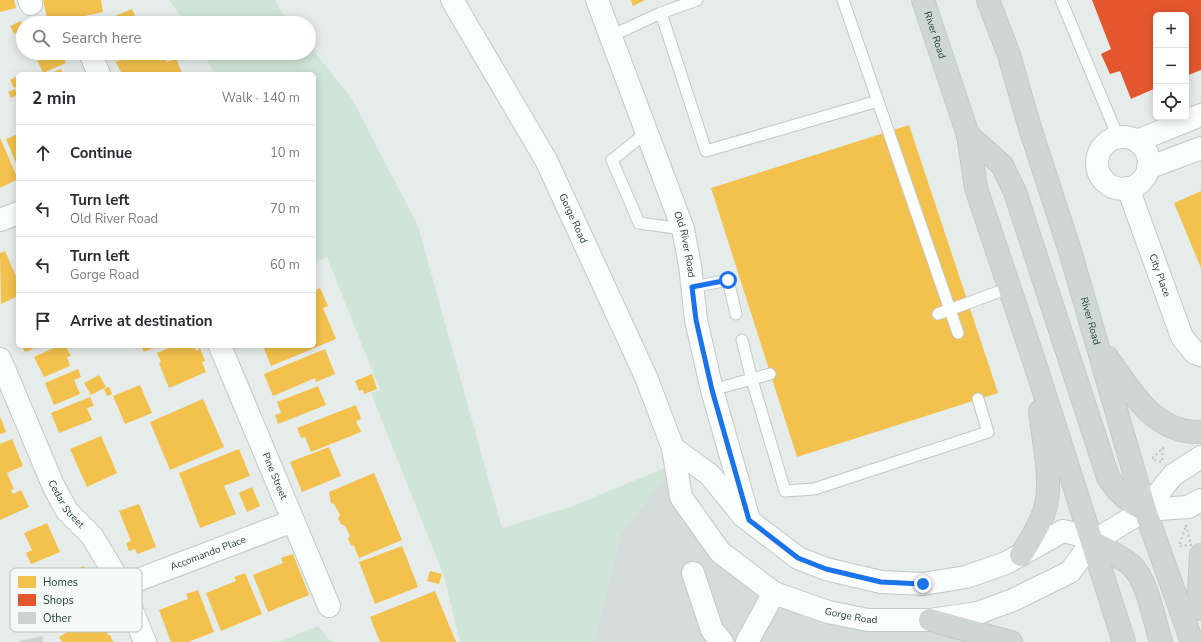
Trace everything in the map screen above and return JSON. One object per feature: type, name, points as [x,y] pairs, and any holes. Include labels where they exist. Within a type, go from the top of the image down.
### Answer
[{"type":"main road","name":"River Road","points":[[923,0],[968,135],[976,188],[1035,364],[1124,642]]},
{"type":"main road","name":"River Road","points":[[988,0],[1009,55],[1097,342],[1145,510],[1192,642]]},
{"type":"main road","points":[[968,135],[1002,165],[1015,192],[1108,477],[1116,490],[1129,502],[1145,510]]},
{"type":"main road","points":[[1097,342],[1146,410],[1170,426],[1201,432]]},
{"type":"main road","points":[[1021,555],[1031,540],[1045,508],[1048,474],[1035,364]]},
{"type":"main road","points":[[1092,542],[1131,565],[1142,579],[1161,642]]},
{"type":"main road","points":[[1196,550],[1201,609]]},
{"type":"main road","points":[[930,620],[1011,642]]},
{"type":"street","name":"Gorge Road","points":[[452,0],[546,160],[646,378],[673,448],[681,497],[720,552],[774,592],[828,612],[868,620],[930,620],[978,613],[1020,597],[1070,572],[1092,542],[1145,510]]},
{"type":"street","name":"Old River Road","points":[[597,0],[613,39],[683,229],[690,265],[696,320],[712,390],[749,520]]},
{"type":"street","points":[[93,60],[99,72]]},
{"type":"street","points":[[1127,139],[1146,153],[1148,168],[1141,181],[1128,188],[1118,188],[1108,185],[1101,178],[1097,168],[1097,158],[1101,149],[1108,141],[1127,139],[1201,115]]},
{"type":"street","points":[[1148,168],[1201,148]]},
{"type":"street","name":"City Place","points":[[1128,188],[1182,337],[1194,353],[1201,355]]},
{"type":"street","points":[[0,220],[16,214]]},
{"type":"street","name":"Pine Street","points":[[221,348],[329,606]]},
{"type":"street","name":"Cedar Street","points":[[0,358],[53,485],[67,511],[92,536],[111,568]]},
{"type":"street","points":[[673,448],[710,475],[743,516],[798,558],[826,569],[881,582],[923,584],[966,577],[1006,563],[1063,531],[1076,534],[1092,542]]},
{"type":"street","points":[[1145,510],[1173,475],[1201,456]]},
{"type":"street","points":[[1145,510],[1188,507],[1201,500]]},
{"type":"street","name":"Accomando Place","points":[[142,578],[293,521]]},
{"type":"street","points":[[693,574],[712,630],[722,642]]},
{"type":"street","points":[[747,642],[774,592]]},
{"type":"street","name":"Cedar Street","points":[[141,632],[145,642]]},
{"type":"lane","points":[[613,39],[661,13],[697,0]]},
{"type":"lane","points":[[843,0],[958,334]]},
{"type":"lane","points":[[1062,0],[1127,139]]},
{"type":"lane","points":[[661,13],[706,151],[878,101]]},
{"type":"lane","points":[[647,132],[612,160],[639,224],[683,229]]},
{"type":"lane","points":[[692,287],[728,280],[736,314]]},
{"type":"lane","points":[[938,314],[1009,288]]},
{"type":"lane","points":[[742,340],[752,380],[785,491],[814,489],[988,432],[978,399]]},
{"type":"lane","points":[[712,390],[770,374]]},
{"type":"path","points":[[1152,459],[1163,448]]},
{"type":"path","points":[[1179,546],[1186,525],[1196,550]]},
{"type":"shaded area","points":[[675,464],[681,497],[774,593],[1011,642],[594,642],[620,534]]},
{"type":"green space","points":[[169,0],[276,0],[278,7],[285,16],[180,16]]},
{"type":"green space","points":[[316,54],[352,99],[418,226],[502,528],[570,507],[675,464],[620,534],[594,642],[460,642],[444,576],[371,393],[380,390],[327,257],[316,261],[316,72],[214,72],[207,60],[316,60]]},
{"type":"green space","points":[[318,626],[331,642],[279,642]]},
{"type":"building: Homes","points":[[0,0],[14,0],[16,8],[0,12]]},
{"type":"building: Homes","points":[[43,0],[101,0],[103,12],[85,16],[46,16]]},
{"type":"building: Homes","points":[[631,0],[645,0],[633,6]]},
{"type":"building: Homes","points":[[132,9],[135,16],[115,16]]},
{"type":"building: Homes","points":[[16,23],[16,33],[14,34],[10,26]]},
{"type":"building: Homes","points":[[37,60],[64,60],[66,63],[45,72],[43,72]]},
{"type":"building: Homes","points":[[121,60],[166,60],[167,62],[177,60],[182,72],[121,72],[116,62]]},
{"type":"building: Homes","points":[[61,69],[62,72],[54,72]]},
{"type":"building: Homes","points":[[16,77],[16,87],[14,88],[10,80]]},
{"type":"building: Homes","points":[[15,89],[16,96],[11,98],[8,92]]},
{"type":"building: Homes","points":[[909,125],[998,393],[797,457],[711,188]]},
{"type":"building: Homes","points":[[16,135],[16,163],[6,139]]},
{"type":"building: Homes","points":[[0,138],[16,174],[16,180],[0,188]]},
{"type":"building: Homes","points":[[1201,191],[1201,268],[1174,203]]},
{"type":"building: Homes","points":[[5,251],[16,276],[16,297],[1,304],[0,253]]},
{"type":"building: Homes","points":[[320,288],[328,306],[323,308],[336,339],[316,347],[316,290]]},
{"type":"building: Homes","points":[[23,348],[34,348],[25,352]]},
{"type":"building: Homes","points":[[54,348],[67,348],[71,356],[67,357],[70,366],[44,377],[34,357]]},
{"type":"building: Homes","points":[[142,348],[154,348],[144,352]]},
{"type":"building: Homes","points":[[168,348],[195,348],[196,351],[200,348],[205,361],[202,362],[206,372],[169,388],[159,363],[161,362],[157,353]]},
{"type":"building: Homes","points":[[264,348],[314,348],[271,366]]},
{"type":"building: Homes","points":[[325,349],[335,374],[316,382],[315,378],[273,396],[264,374]]},
{"type":"building: Homes","points":[[78,369],[81,377],[74,380],[80,394],[54,405],[45,383]]},
{"type":"building: Homes","points":[[372,374],[377,389],[364,394],[363,390],[359,391],[355,381]]},
{"type":"building: Homes","points":[[99,375],[106,387],[91,395],[84,383]]},
{"type":"building: Homes","points":[[140,385],[152,413],[125,424],[113,396]]},
{"type":"building: Homes","points":[[318,386],[326,405],[278,424],[275,415],[281,413],[277,402]]},
{"type":"building: Homes","points":[[109,387],[112,394],[107,396],[104,389]]},
{"type":"building: Homes","points":[[90,397],[94,406],[87,408],[92,420],[59,433],[51,413]]},
{"type":"building: Homes","points":[[203,399],[224,447],[170,470],[150,422]]},
{"type":"building: Homes","points":[[356,405],[361,419],[356,421],[361,432],[311,452],[305,437],[301,438],[297,428]]},
{"type":"building: Homes","points":[[0,416],[6,432],[0,434]]},
{"type":"building: Homes","points":[[101,436],[117,473],[87,487],[70,449]]},
{"type":"building: Homes","points":[[12,439],[23,466],[7,473],[14,489],[11,490],[13,494],[21,490],[29,507],[0,520],[0,444]]},
{"type":"building: Homes","points":[[329,447],[341,476],[302,492],[290,462]]},
{"type":"building: Homes","points":[[239,449],[250,476],[224,486],[236,514],[200,528],[179,473]]},
{"type":"building: Homes","points":[[374,473],[402,540],[359,558],[354,546],[351,545],[348,539],[350,536],[345,526],[341,524],[338,519],[340,515],[334,504],[331,503],[329,492]]},
{"type":"building: Homes","points":[[252,487],[260,506],[247,512],[239,493]]},
{"type":"building: Homes","points":[[139,504],[156,547],[137,554],[135,549],[129,551],[126,543],[131,541],[119,511]]},
{"type":"building: Homes","points":[[47,523],[60,552],[31,564],[26,553],[32,550],[24,533]]},
{"type":"building: Homes","points":[[402,546],[418,587],[375,604],[359,562]]},
{"type":"building: Homes","points":[[293,554],[309,595],[268,612],[253,575],[283,563],[281,558]]},
{"type":"building: Homes","points":[[430,571],[442,574],[439,584],[427,581]]},
{"type":"building: Homes","points":[[245,573],[262,614],[221,631],[206,593],[236,581],[234,577]]},
{"type":"building: Homes","points":[[198,590],[214,632],[188,642],[171,642],[159,610],[188,599],[186,594]]},
{"type":"building: Homes","points":[[435,591],[456,642],[380,642],[370,617]]},
{"type":"building: Homes","points":[[67,632],[107,632],[113,642],[62,642],[59,637]]},
{"type":"building: Shops","points":[[1092,0],[1201,0],[1201,70],[1189,75],[1189,12],[1153,12],[1153,89],[1131,99],[1120,71],[1110,74],[1101,54],[1111,49]]},
{"type":"building: Other","points":[[42,636],[43,642],[19,642],[19,641]]},
{"type":"route","points":[[728,280],[692,287],[696,320],[712,390],[749,520],[798,558],[826,569],[881,582],[923,584]]}]
